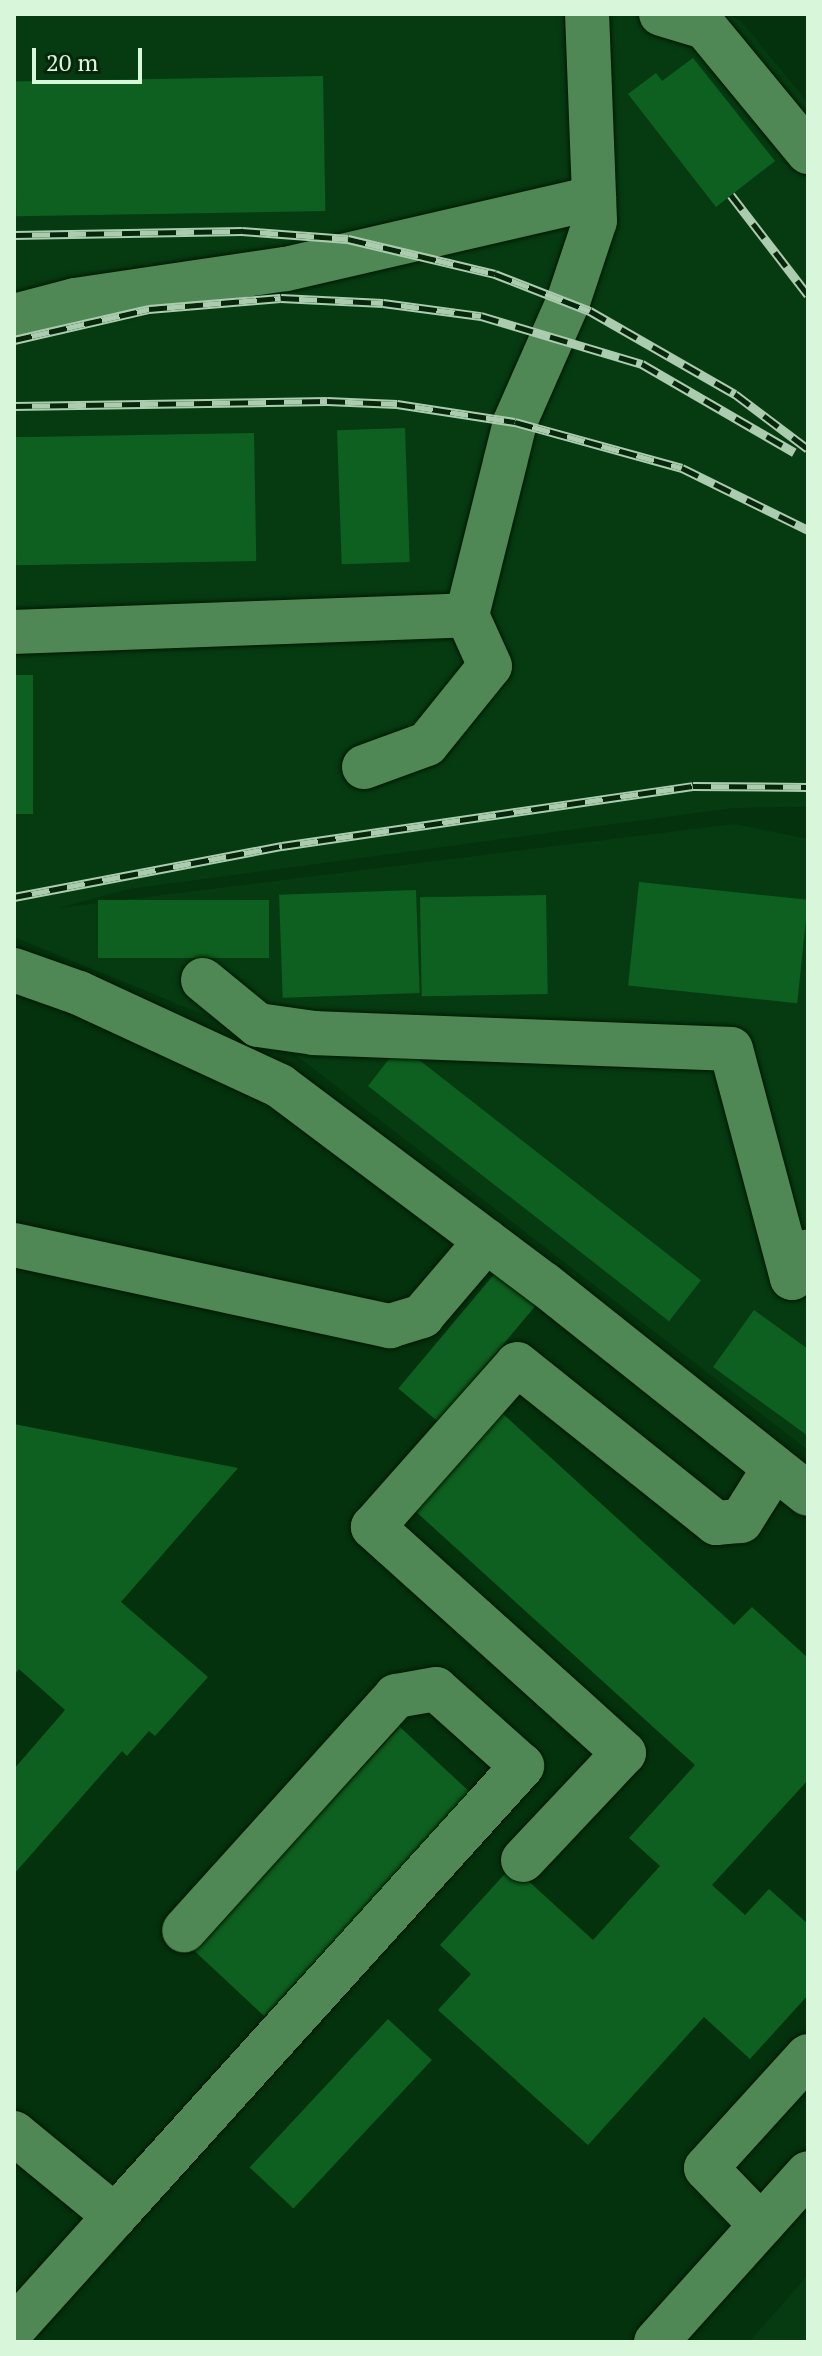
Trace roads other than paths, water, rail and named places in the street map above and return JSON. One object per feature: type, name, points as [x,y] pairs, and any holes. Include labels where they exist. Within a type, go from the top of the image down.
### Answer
[{"type":"street","points":[[364,767],[427,744],[490,666],[467,615],[515,422],[568,302],[595,221],[587,14]]},
{"type":"street","points":[[661,14],[705,27],[808,152]]},
{"type":"street","points":[[14,316],[75,300],[286,269],[594,198]]},
{"type":"street","points":[[14,632],[467,615]]},
{"type":"street","points":[[14,970],[79,993],[280,1086],[486,1241],[791,1482],[741,1521],[716,1523],[517,1364],[373,1527],[624,1753],[523,1860]]},
{"type":"street","points":[[203,980],[258,1025],[314,1033],[731,1049],[803,1273]]},
{"type":"street","points":[[14,1245],[390,1326],[422,1316],[486,1241]]},
{"type":"street","points":[[14,2328],[522,1766],[436,1689],[396,1696],[184,1931]]},
{"type":"street","points":[[761,2225],[706,2168],[808,2056]]},
{"type":"street","points":[[14,2133],[115,2216]]},
{"type":"street","points":[[656,2342],[808,2173]]},
{"type":"railway","points":[[731,195],[808,295]]},
{"type":"railway","points":[[14,235],[242,231],[348,239],[495,274],[590,311],[735,394],[808,449]]},
{"type":"railway","points":[[14,340],[149,309],[281,298],[383,303],[481,316],[642,364],[794,452]]},
{"type":"railway","points":[[14,406],[327,401],[397,404],[515,422],[682,468],[808,530]]},
{"type":"railway","points":[[14,897],[282,846],[693,786],[808,787]]}]
